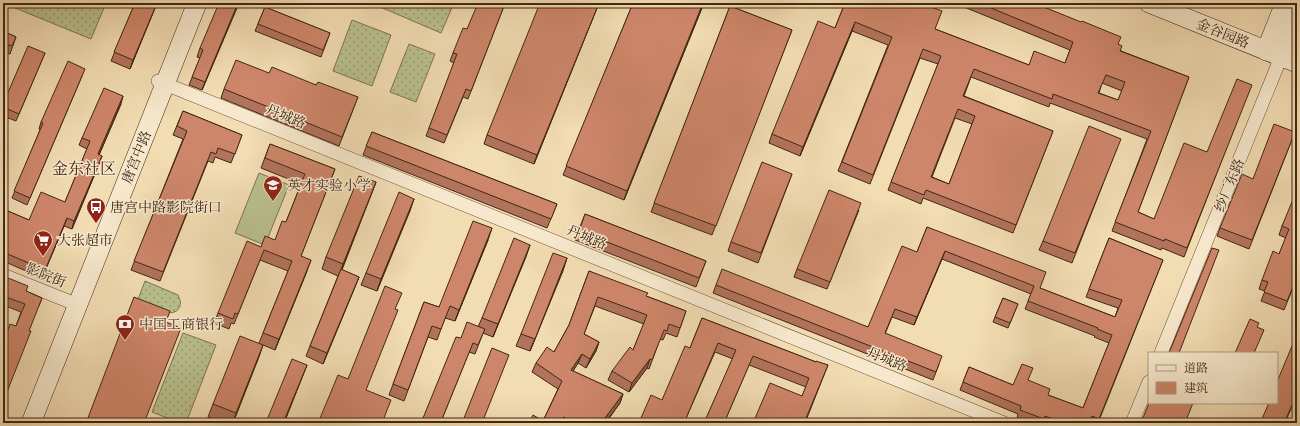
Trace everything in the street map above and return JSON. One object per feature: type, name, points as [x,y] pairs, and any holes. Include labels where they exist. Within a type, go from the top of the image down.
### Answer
[{"type":"main road","name":"唐宫中路","points":[[24,423],[74,304],[161,83],[189,3]]},
{"type":"main road","name":"唐宫中路","points":[[161,83],[197,3]]},
{"type":"main road","name":"金谷园路","points":[[1149,3],[1283,51]]},
{"type":"main road","name":"金谷园路","points":[[1176,3],[1283,51]]},
{"type":"main road","name":"纱厂东路","points":[[1283,51],[1285,3]]},
{"type":"main road","name":"纱厂东路","points":[[1283,51],[1297,16]]},
{"type":"main road","name":"唐宫中路","points":[[31,423],[74,304]]},
{"type":"street","name":"纱厂东路","points":[[1161,352],[1283,51]]},
{"type":"street","name":"丹城路","points":[[161,83],[1004,423]]},
{"type":"street","name":"影院街","points":[[3,275],[74,304]]},
{"type":"street","points":[[1132,423],[1148,384]]},
{"type":"green space","points":[[3,3],[106,3],[91,39]]},
{"type":"green space","points":[[371,3],[454,3],[441,33]]},
{"type":"green space","points":[[352,20],[391,35],[372,86],[333,71]]},
{"type":"green space","points":[[409,44],[435,54],[416,102],[390,92]]},
{"type":"green space","points":[[259,173],[289,185],[265,245],[235,233]]},
{"type":"green space","points":[[145,281],[178,295],[181,303],[179,308],[171,313],[159,311],[137,302]]},
{"type":"green space","points":[[183,333],[216,345],[186,423],[180,423],[152,412]]},
{"type":"building","points":[[135,3],[157,3],[133,60],[114,52]]},
{"type":"building","points":[[219,3],[238,3],[205,82],[192,77],[203,50],[200,48]]},
{"type":"building","points":[[478,3],[497,3],[504,6],[471,91],[466,89],[447,135],[429,128],[457,54],[453,53],[463,28],[467,29]]},
{"type":"building","points":[[540,3],[599,3],[537,155],[487,135]]},
{"type":"building","points":[[633,3],[703,3],[627,191],[566,166]]},
{"type":"building","points":[[845,3],[921,3],[942,11],[935,29],[1029,65],[1034,51],[1065,63],[1073,42],[979,3],[1034,3],[1121,37],[1118,44],[1122,46],[1120,51],[1189,77],[1138,212],[1154,219],[1184,143],[1207,152],[1237,79],[1252,85],[1187,248],[1165,239],[1164,241],[1115,222],[1151,131],[1053,94],[1052,99],[974,69],[963,96],[1053,131],[1016,225],[926,190],[924,195],[891,182],[941,56],[923,49],[873,175],[842,162],[892,37],[855,22],[803,147],[772,134],[818,21],[835,28]],"holes":[[[1106,75],[1125,82],[1118,100],[1098,93]],[[958,109],[975,116],[949,184],[931,177]]]},
{"type":"building","points":[[730,6],[792,30],[716,226],[654,203]]},
{"type":"building","points":[[265,7],[330,33],[323,50],[258,24]]},
{"type":"building","points":[[3,31],[16,37],[12,46],[6,44],[3,50]]},
{"type":"building","points":[[28,46],[45,53],[19,114],[3,107],[3,104]]},
{"type":"building","points":[[236,60],[269,73],[272,67],[316,85],[318,82],[358,97],[342,137],[224,89]]},
{"type":"building","points":[[68,61],[85,69],[30,198],[14,191],[43,123],[41,122]]},
{"type":"building","points":[[104,88],[123,96],[98,154],[102,156],[74,221],[67,218],[45,270],[3,252],[3,209],[29,220],[41,192],[65,202],[90,141],[82,138]]},
{"type":"building","points":[[183,111],[242,135],[235,154],[218,148],[216,154],[211,152],[163,272],[134,261],[187,131],[177,126]]},
{"type":"building","points":[[1274,124],[1295,132],[1252,240],[1220,228],[1242,174],[1253,179]]},
{"type":"building","points":[[1089,126],[1121,139],[1075,253],[1043,241]]},
{"type":"building","points":[[372,132],[557,204],[551,219],[366,146]]},
{"type":"building","points":[[270,144],[335,169],[301,256],[311,260],[279,339],[263,333],[292,261],[264,250],[238,314],[235,313],[233,319],[218,313],[247,241],[261,247],[265,236],[275,240],[282,221],[286,222],[305,174],[265,158]]},
{"type":"building","points":[[762,162],[792,174],[761,253],[731,242]]},
{"type":"building","points":[[359,176],[376,182],[343,264],[326,257]]},
{"type":"building","points":[[829,190],[861,203],[830,282],[797,269]]},
{"type":"building","points":[[399,192],[414,199],[381,279],[366,273]]},
{"type":"building","points":[[1294,197],[1297,198],[1297,277],[1287,301],[1264,292],[1268,282],[1262,280],[1273,251],[1279,254],[1289,229],[1282,226]]},
{"type":"building","points":[[585,214],[706,261],[699,278],[579,231]]},
{"type":"building","points":[[473,221],[492,228],[459,310],[450,306],[441,329],[432,326],[408,390],[393,384],[424,302],[439,307]]},
{"type":"building","points":[[927,227],[1046,272],[1040,288],[1115,317],[1122,300],[1089,289],[1109,238],[1163,260],[1099,419],[1092,416],[1089,423],[1063,423],[1045,416],[1044,419],[1020,410],[1021,406],[963,382],[969,367],[1013,385],[1022,364],[1033,368],[1028,380],[1050,389],[1048,395],[1083,408],[1112,335],[1097,329],[1098,328],[1028,301],[1034,286],[945,251],[917,317],[895,309],[885,333],[942,356],[936,372],[716,285],[722,269],[868,327],[902,246],[917,252]]},
{"type":"building","points":[[514,238],[530,245],[498,324],[482,318]]},
{"type":"building","points":[[1212,248],[1219,250],[1179,352],[1169,352]]},
{"type":"building","points":[[553,253],[567,258],[535,339],[521,334]]},
{"type":"building","points":[[341,269],[359,277],[327,353],[310,346]]},
{"type":"building","points":[[589,271],[648,293],[646,296],[686,311],[680,328],[669,324],[667,331],[664,330],[652,360],[650,359],[632,383],[612,371],[630,347],[633,350],[647,315],[598,297],[584,334],[599,342],[590,359],[582,354],[571,370],[623,394],[605,418],[612,423],[572,423],[564,417],[561,423],[529,423],[533,415],[543,421],[562,381],[536,363],[547,347],[554,352],[569,325]]},
{"type":"building","points":[[3,276],[28,286],[26,291],[42,298],[29,331],[31,331],[3,402],[3,343],[10,324],[16,326],[25,304],[3,296]]},
{"type":"building","points":[[385,286],[402,293],[395,309],[398,310],[366,390],[391,400],[382,423],[318,423],[338,375],[348,379]]},
{"type":"building","points":[[134,297],[170,311],[166,322],[181,328],[144,423],[86,423]]},
{"type":"building","points":[[1003,298],[1018,304],[1010,323],[995,317]]},
{"type":"building","points":[[702,318],[816,362],[828,365],[804,423],[780,423],[774,421],[773,423],[753,423],[770,383],[802,396],[809,378],[753,356],[724,423],[704,423],[736,350],[718,343],[684,423],[652,423],[641,418],[651,395],[662,400],[685,346],[690,348]]},
{"type":"building","points":[[1250,319],[1259,323],[1257,327],[1264,330],[1254,352],[1235,352]]},
{"type":"building","points":[[467,322],[485,329],[478,345],[473,343],[442,419],[451,423],[421,423],[456,337],[461,338]]},
{"type":"building","points":[[1297,334],[1297,394],[1284,423],[1260,423],[1269,404],[1278,404],[1278,380]]},
{"type":"building","points":[[240,336],[263,345],[236,413],[213,404]]},
{"type":"building","points":[[492,348],[509,355],[482,423],[462,423]]},
{"type":"building","points":[[292,359],[307,365],[283,423],[274,423],[267,420]]},
{"type":"building","points":[[1149,404],[1193,404],[1185,423],[1141,423]]},
{"type":"building","points":[[886,418],[898,423],[884,423]]},
{"type":"place","name":"英才实验小学","points":[[273,202]]},
{"type":"place","name":"唐宫中路影院街口","points":[[96,224]]},
{"type":"place","name":"大张超市","points":[[43,257]]},
{"type":"place","name":"中国工商银行","points":[[125,341]]},
{"type":"district","name":"金东社区","points":[[84,168]]}]
